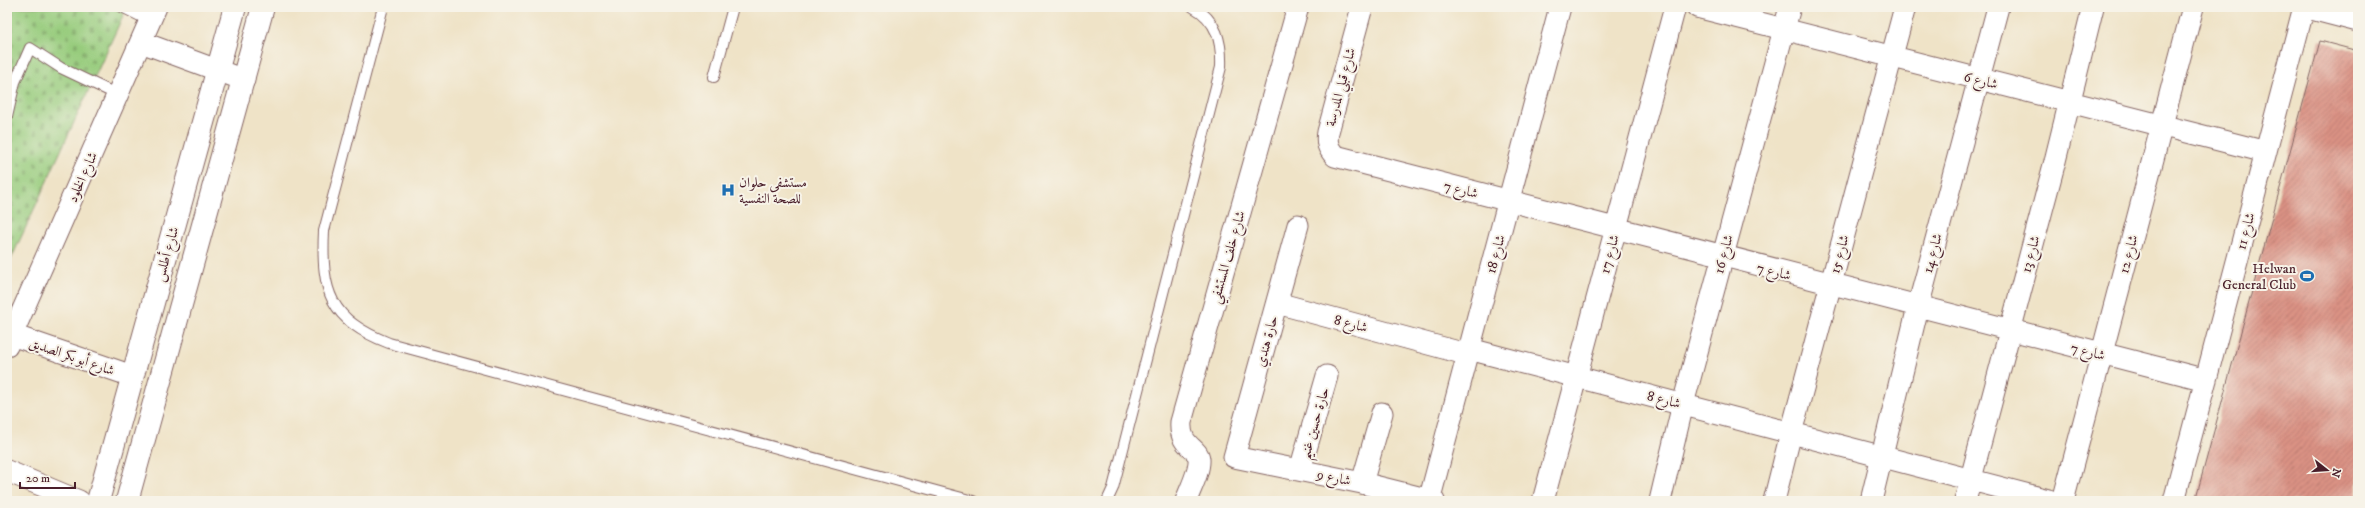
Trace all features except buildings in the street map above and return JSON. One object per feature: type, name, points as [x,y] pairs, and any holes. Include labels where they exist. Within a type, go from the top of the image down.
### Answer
[{"type":"street","name":"شارع أطلس","points":[[98,501],[235,7]]},
{"type":"street","name":"شارع أطلس","points":[[126,501],[264,7]]},
{"type":"street","name":"شارع خلف المستشفي","points":[[1186,501],[1200,460],[1197,453],[1190,448],[1182,436],[1181,422],[1298,7]]},
{"type":"street","name":"شارع قبلي المدرسة","points":[[1343,160],[1332,153],[1326,141],[1362,7]]},
{"type":"street","name":"شارع 18","points":[[1430,501],[1560,7]]},
{"type":"street","name":"شارع 17","points":[[1542,501],[1675,7]]},
{"type":"street","name":"شارع 6","points":[[1697,7],[2266,152]]},
{"type":"street","name":"شارع 16","points":[[1660,501],[1683,404],[1790,7]]},
{"type":"street","name":"شارع 15","points":[[1774,501],[1790,433],[1905,7]]},
{"type":"street","name":"شارع 14","points":[[1871,501],[1918,307],[1998,7]]},
{"type":"street","name":"شارع 13","points":[[1965,501],[2009,330],[2055,161],[2092,7]]},
{"type":"street","name":"شارع 12","points":[[2063,501],[2193,7]]},
{"type":"street","points":[[2304,7],[2358,21]]},
{"type":"street","name":"شارع 11","points":[[2174,501],[2304,7]]},
{"type":"street","name":"شارع الخلود","points":[[10,340],[153,14]]},
{"type":"street","points":[[140,42],[244,80]]},
{"type":"street","name":"شارع 7","points":[[1343,160],[1722,258],[2206,380]]},
{"type":"street","name":"حارة هندي","points":[[1234,457],[1298,225]]},
{"type":"street","name":"شارع 8","points":[[1276,303],[1468,353],[1477,351],[1576,376],[2052,501]]},
{"type":"street","name":"شارع أبو بكر الصديق","points":[[10,340],[132,376]]},
{"type":"street","name":"حارة حسين غنيم","points":[[1300,470],[1327,376]]},
{"type":"street","points":[[1362,483],[1382,413]]},
{"type":"street","name":"شارع 9","points":[[1234,457],[1362,483],[1430,501]]},
{"type":"street","points":[[7,471],[79,501]]},
{"type":"lane","points":[[122,7],[153,14]]},
{"type":"lane","points":[[383,7],[324,231],[323,263],[329,294],[343,316],[364,333],[389,343],[973,501]]},
{"type":"lane","points":[[714,77],[733,7]]},
{"type":"lane","points":[[1106,501],[1112,488],[1221,67],[1221,47],[1215,27],[1202,12],[1192,7]]},
{"type":"lane","points":[[7,117],[15,82],[30,48],[61,68],[118,95]]},
{"type":"green space","points":[[7,7],[127,7],[7,268]]},
{"type":"place","name":"مستشفي حلوان للصحة النفسية","points":[[728,190]]},
{"type":"place","name":"Helwan General Club","points":[[2307,276]]}]
